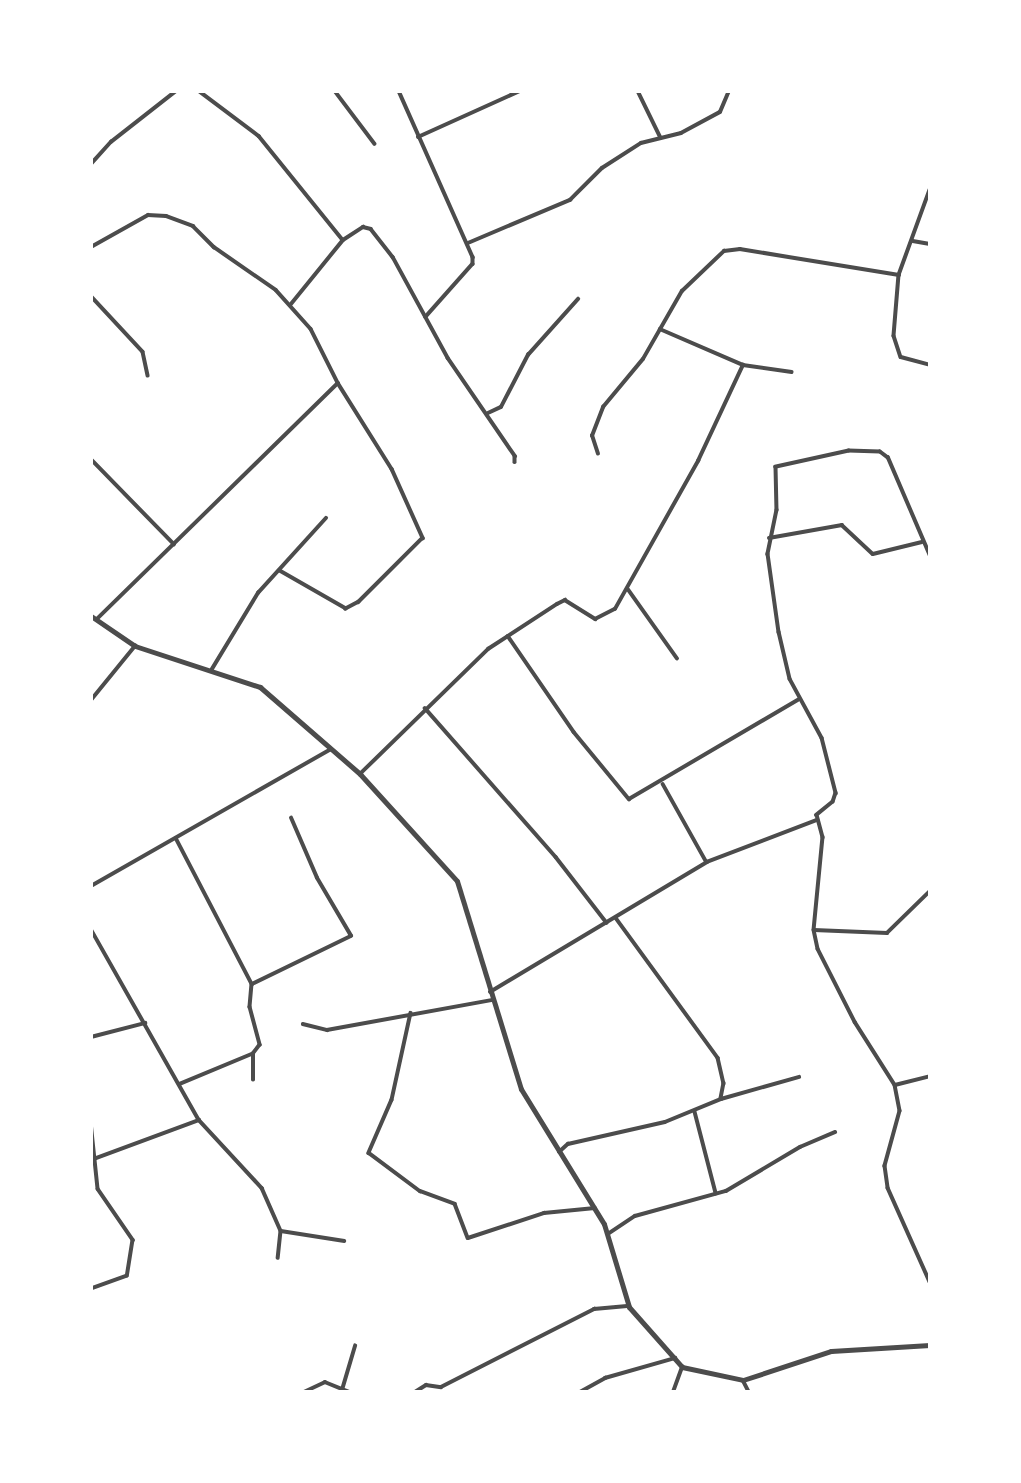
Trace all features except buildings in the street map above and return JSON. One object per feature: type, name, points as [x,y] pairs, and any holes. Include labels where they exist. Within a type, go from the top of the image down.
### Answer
[{"type":"street","points":[[91,164],[111,142],[176,91]]},
{"type":"street","points":[[199,91],[259,136],[343,240]]},
{"type":"street","points":[[335,91],[375,144]]},
{"type":"street","points":[[399,91],[468,243],[473,264],[426,317]]},
{"type":"street","points":[[418,137],[520,91]]},
{"type":"street","points":[[638,91],[661,138]]},
{"type":"street","points":[[468,243],[570,200],[602,168],[641,143],[661,138],[720,111],[729,91]]},
{"type":"street","points":[[930,190],[914,241],[899,275],[894,349],[901,357],[930,365]]},
{"type":"street","points":[[91,247],[148,215],[166,216],[193,226],[291,304],[311,329],[338,383],[392,469],[423,538],[359,602],[346,609],[280,570]]},
{"type":"street","points":[[291,304],[343,240],[363,227],[371,229],[393,257],[426,317],[488,413],[515,462]]},
{"type":"street","points":[[914,241],[930,244]]},
{"type":"street","points":[[598,454],[592,436],[598,415],[643,359],[695,275],[732,248],[899,275]]},
{"type":"street","points":[[91,296],[144,352],[148,375]]},
{"type":"street","points":[[488,413],[501,407],[528,355],[578,299]]},
{"type":"street","points":[[660,329],[743,365],[792,372]]},
{"type":"street","points":[[360,774],[425,708],[508,636],[565,600],[595,619],[606,616],[628,589],[698,461],[743,365]]},
{"type":"street","points":[[338,383],[174,544],[94,618],[135,646],[212,669],[260,687],[360,774],[463,891],[492,1000],[521,1089],[558,1153],[595,1208],[608,1234],[629,1307],[682,1367],[743,1380],[831,1351],[930,1345]]},
{"type":"street","points":[[930,556],[888,458],[868,449],[776,467],[777,510],[769,538],[779,632],[798,700],[822,738],[836,793],[834,802],[818,811],[817,820],[823,837],[814,930],[818,949],[855,1022],[895,1085],[900,1111],[885,1166],[888,1188],[930,1282]]},
{"type":"street","points":[[91,459],[174,544]]},
{"type":"street","points":[[91,468],[96,464]]},
{"type":"street","points":[[212,669],[238,622],[326,518]]},
{"type":"street","points":[[769,538],[842,525],[873,554],[922,542]]},
{"type":"street","points":[[628,589],[677,658]]},
{"type":"street","points":[[508,636],[624,797],[640,796],[712,748],[798,700]]},
{"type":"street","points":[[91,700],[135,646]]},
{"type":"street","points":[[425,708],[556,857],[607,923]]},
{"type":"street","points":[[91,886],[331,749]]},
{"type":"street","points":[[663,783],[707,862]]},
{"type":"street","points":[[252,984],[351,936],[317,878],[291,818]]},
{"type":"street","points":[[490,992],[707,862],[817,820]]},
{"type":"street","points":[[176,838],[252,984],[250,1007],[260,1045],[253,1054],[181,1084]]},
{"type":"street","points":[[814,930],[887,933],[930,891]]},
{"type":"street","points":[[616,918],[718,1058],[724,1083],[721,1099]]},
{"type":"street","points":[[91,929],[199,1120],[262,1188],[281,1231],[278,1258]]},
{"type":"street","points":[[303,1024],[327,1030],[492,1000]]},
{"type":"street","points":[[411,1013],[392,1100],[369,1153],[419,1191],[455,1204],[468,1238],[544,1213],[595,1208]]},
{"type":"street","points":[[91,1037],[145,1023]]},
{"type":"street","points":[[253,1054],[253,1080]]},
{"type":"street","points":[[895,1085],[930,1076]]},
{"type":"street","points":[[558,1153],[583,1139],[695,1112],[721,1099],[799,1077]]},
{"type":"street","points":[[695,1112],[716,1193]]},
{"type":"street","points":[[94,1159],[199,1120]]},
{"type":"street","points":[[91,1289],[127,1276],[133,1240],[99,1189],[92,1125]]},
{"type":"street","points":[[608,1234],[635,1216],[716,1193],[835,1132]]},
{"type":"street","points":[[281,1231],[344,1241]]},
{"type":"street","points":[[415,1392],[426,1385],[441,1387],[586,1312],[629,1307]]},
{"type":"street","points":[[342,1390],[355,1346]]},
{"type":"street","points":[[580,1392],[597,1381],[675,1358]]},
{"type":"street","points":[[673,1392],[682,1367]]},
{"type":"street","points":[[743,1380],[749,1392]]},
{"type":"street","points":[[304,1392],[325,1382],[350,1392]]}]
